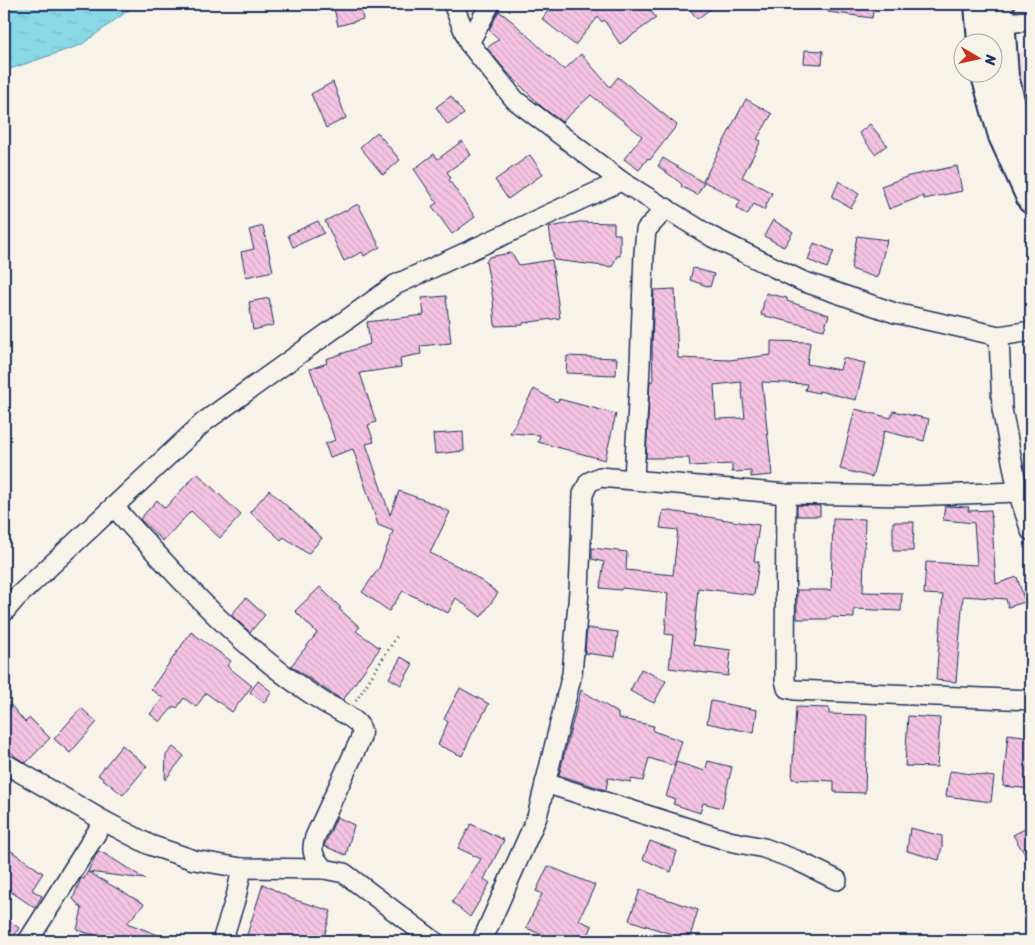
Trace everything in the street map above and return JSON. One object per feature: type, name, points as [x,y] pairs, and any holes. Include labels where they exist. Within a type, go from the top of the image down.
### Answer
[{"type":"main road","points":[[978,4],[980,32]]},
{"type":"main road","points":[[1000,13],[1005,76],[1019,133],[1031,156]]},
{"type":"main road","points":[[987,82],[1002,136],[1031,200]]},
{"type":"street","points":[[453,4],[469,43],[515,100],[621,181],[712,237],[802,281],[895,313],[999,336],[1031,331]]},
{"type":"street","points":[[469,43],[490,4]]},
{"type":"street","points":[[1000,13],[1031,20]]},
{"type":"street","points":[[4,612],[16,598],[204,422],[395,285],[621,181]]},
{"type":"street","points":[[634,480],[646,230],[666,208]]},
{"type":"street","points":[[999,336],[1002,409],[1018,492],[1031,530]]},
{"type":"street","points":[[482,941],[537,817],[572,674],[579,591],[583,494],[585,487],[595,479],[600,478],[786,494],[908,496],[1018,492]]},
{"type":"street","points":[[786,494],[785,680],[788,688],[795,690],[1031,700]]},
{"type":"street","points":[[114,507],[195,597],[277,670],[357,722],[362,730],[360,740],[315,837],[312,848],[314,858],[324,869]]},
{"type":"street","points":[[4,763],[104,821],[150,845],[194,860],[242,868],[324,869],[344,873],[434,941]]},
{"type":"street","points":[[546,783],[729,841],[764,848],[796,860],[836,880]]},
{"type":"street","points":[[28,941],[104,821]]},
{"type":"street","points":[[222,941],[236,897],[242,868]]},
{"type":"path","points":[[347,716],[397,636]]},
{"type":"shaded area","points":[[1031,52],[1031,127],[1014,54]]},
{"type":"water","points":[[4,4],[137,4],[81,45],[4,71]]},
{"type":"building","points":[[333,4],[360,4],[363,19],[338,26]]},
{"type":"building","points":[[553,4],[646,4],[656,18],[620,44],[604,20],[602,22],[598,17],[575,45],[542,19]]},
{"type":"building","points":[[686,4],[717,4],[697,19]]},
{"type":"building","points":[[828,4],[874,4],[872,18],[828,12]]},
{"type":"building","points":[[499,11],[564,70],[581,54],[610,87],[618,77],[677,125],[650,160],[648,158],[639,170],[624,159],[642,136],[591,95],[562,122],[542,107],[507,72],[487,48],[499,39],[489,30]]},
{"type":"building","points":[[805,50],[823,51],[822,64],[804,63]]},
{"type":"building","points":[[333,82],[346,118],[326,128],[311,94]]},
{"type":"building","points":[[451,96],[464,114],[448,125],[436,107]]},
{"type":"building","points":[[746,99],[772,114],[757,139],[761,141],[742,177],[772,193],[764,210],[754,204],[747,215],[736,208],[741,201],[703,181]]},
{"type":"building","points":[[870,124],[887,145],[875,154],[859,133]]},
{"type":"building","points":[[377,132],[400,160],[383,175],[360,147]]},
{"type":"building","points":[[462,141],[471,155],[447,172],[451,178],[449,180],[475,217],[452,234],[432,206],[437,203],[414,169],[434,154],[438,159]]},
{"type":"building","points":[[530,155],[543,174],[508,199],[495,180]]},
{"type":"building","points":[[663,158],[704,183],[697,195],[681,186],[682,184],[658,166]]},
{"type":"building","points":[[957,166],[962,191],[924,199],[923,196],[889,209],[881,186],[909,176]]},
{"type":"building","points":[[839,181],[859,194],[851,208],[832,197]]},
{"type":"building","points":[[358,204],[380,247],[364,256],[362,252],[344,261],[325,221]]},
{"type":"building","points":[[773,220],[793,232],[784,247],[764,236]]},
{"type":"building","points":[[318,221],[324,233],[293,247],[288,235]]},
{"type":"building","points":[[579,222],[614,223],[614,234],[620,234],[620,256],[617,256],[612,267],[554,260],[549,227]]},
{"type":"building","points":[[263,226],[273,271],[246,277],[241,252],[254,249],[249,230]]},
{"type":"building","points":[[857,236],[887,240],[877,278],[851,269]]},
{"type":"building","points":[[814,243],[834,251],[827,268],[808,260]]},
{"type":"building","points":[[510,253],[519,265],[552,260],[560,318],[523,323],[523,325],[495,326],[493,299],[486,262],[489,257]]},
{"type":"building","points":[[693,268],[714,274],[710,287],[690,280]]},
{"type":"building","points":[[675,289],[678,358],[729,360],[771,355],[771,341],[810,342],[807,364],[840,370],[843,358],[865,363],[856,400],[819,391],[819,393],[805,390],[807,384],[762,382],[772,475],[751,477],[751,471],[732,472],[732,464],[690,466],[689,458],[646,458],[650,381],[653,381],[654,290]],"holes":[[[741,382],[745,418],[716,419],[714,385]]]},
{"type":"building","points":[[766,293],[787,298],[787,301],[829,315],[824,330],[761,315]]},
{"type":"building","points":[[446,296],[451,343],[420,346],[421,354],[400,358],[401,367],[360,373],[376,422],[368,425],[374,442],[366,444],[390,515],[399,491],[450,512],[430,553],[466,570],[498,593],[481,617],[456,598],[448,613],[403,591],[389,611],[362,592],[379,568],[393,531],[378,525],[353,449],[330,457],[325,444],[335,440],[310,369],[327,363],[326,359],[370,344],[367,322],[424,315],[422,298]]},
{"type":"building","points":[[269,298],[274,325],[253,330],[249,302]]},
{"type":"building","points":[[567,356],[617,358],[616,375],[566,373]]},
{"type":"building","points":[[534,389],[557,402],[559,399],[616,414],[605,460],[538,442],[540,435],[510,433]]},
{"type":"building","points":[[855,409],[891,418],[893,411],[929,419],[924,441],[884,431],[872,477],[840,469]]},
{"type":"building","points":[[463,432],[464,451],[435,454],[433,434]]},
{"type":"building","points":[[197,473],[241,515],[220,538],[191,511],[163,541],[140,519],[157,500],[165,508]]},
{"type":"building","points":[[269,490],[322,538],[308,554],[284,537],[281,540],[250,512]]},
{"type":"building","points":[[797,505],[820,506],[820,516],[797,516]]},
{"type":"building","points":[[945,506],[969,507],[968,511],[991,510],[996,584],[1017,577],[1025,602],[1008,607],[1006,599],[963,596],[956,682],[936,680],[943,595],[924,594],[926,562],[977,565],[974,523],[943,520]]},
{"type":"building","points":[[663,510],[759,525],[754,561],[759,562],[754,595],[698,588],[693,645],[731,650],[728,676],[669,668],[673,635],[665,634],[668,593],[622,588],[621,590],[600,588],[604,562],[592,559],[592,548],[627,552],[626,570],[673,575],[678,530],[660,528]]},
{"type":"building","points":[[833,518],[865,519],[863,592],[902,593],[901,611],[854,609],[854,618],[797,619],[797,590],[831,590]]},
{"type":"building","points":[[893,522],[914,522],[913,551],[893,551]]},
{"type":"building","points":[[320,587],[341,608],[339,609],[360,627],[356,631],[380,648],[343,700],[291,666],[317,633],[295,611]]},
{"type":"building","points":[[246,598],[265,615],[250,632],[231,615]]},
{"type":"building","points":[[587,628],[618,632],[615,657],[585,653]]},
{"type":"building","points":[[191,632],[231,661],[227,666],[252,686],[232,712],[206,693],[196,707],[184,698],[177,708],[174,706],[160,722],[150,714],[163,698],[151,689]]},
{"type":"building","points":[[401,657],[413,664],[401,685],[389,678]]},
{"type":"building","points":[[641,669],[666,681],[654,703],[630,691]]},
{"type":"building","points":[[258,681],[272,692],[264,703],[250,692]]},
{"type":"building","points":[[460,688],[489,704],[462,756],[438,745],[448,722],[444,719]]},
{"type":"building","points":[[581,690],[618,713],[618,718],[654,726],[653,731],[682,741],[674,766],[649,758],[643,781],[631,779],[631,782],[608,778],[606,790],[559,775]]},
{"type":"building","points":[[4,697],[25,722],[30,718],[50,738],[26,763],[16,757],[4,744]]},
{"type":"building","points":[[711,701],[757,710],[754,733],[707,723]]},
{"type":"building","points":[[796,707],[829,708],[829,714],[867,715],[865,793],[834,792],[834,781],[792,779]]},
{"type":"building","points":[[81,708],[97,722],[70,753],[54,739]]},
{"type":"building","points":[[908,716],[940,718],[937,767],[905,766]]},
{"type":"building","points":[[1008,734],[1031,737],[1031,789],[1003,786]]},
{"type":"building","points":[[122,745],[147,766],[123,795],[98,775]]},
{"type":"building","points":[[173,747],[184,756],[165,780],[166,755]]},
{"type":"building","points":[[708,761],[732,767],[722,808],[703,803],[700,813],[673,804],[675,799],[666,797],[676,762],[705,771]]},
{"type":"building","points":[[950,771],[994,777],[991,802],[946,796]]},
{"type":"building","points":[[337,817],[354,825],[346,855],[324,846]]},
{"type":"building","points":[[471,824],[504,840],[484,879],[490,883],[470,917],[452,902],[481,859],[458,848]]},
{"type":"building","points":[[1031,826],[1031,864],[1013,835]]},
{"type":"building","points":[[910,828],[942,836],[939,860],[907,851]]},
{"type":"building","points":[[650,841],[677,851],[671,872],[643,859]]},
{"type":"building","points":[[4,846],[43,873],[32,890],[42,896],[35,908],[4,887]]},
{"type":"building","points":[[98,851],[145,879],[88,872],[144,904],[127,923],[171,941],[115,941],[77,930],[82,909],[73,899],[81,878],[84,879]]},
{"type":"building","points":[[548,866],[595,885],[579,920],[592,926],[586,941],[557,941],[526,928],[542,894],[536,891]]},
{"type":"building","points":[[263,884],[292,899],[331,911],[323,941],[245,941]]},
{"type":"building","points":[[640,890],[698,910],[689,940],[629,920]]},
{"type":"building","points":[[4,918],[19,928],[11,941],[4,941]]}]
